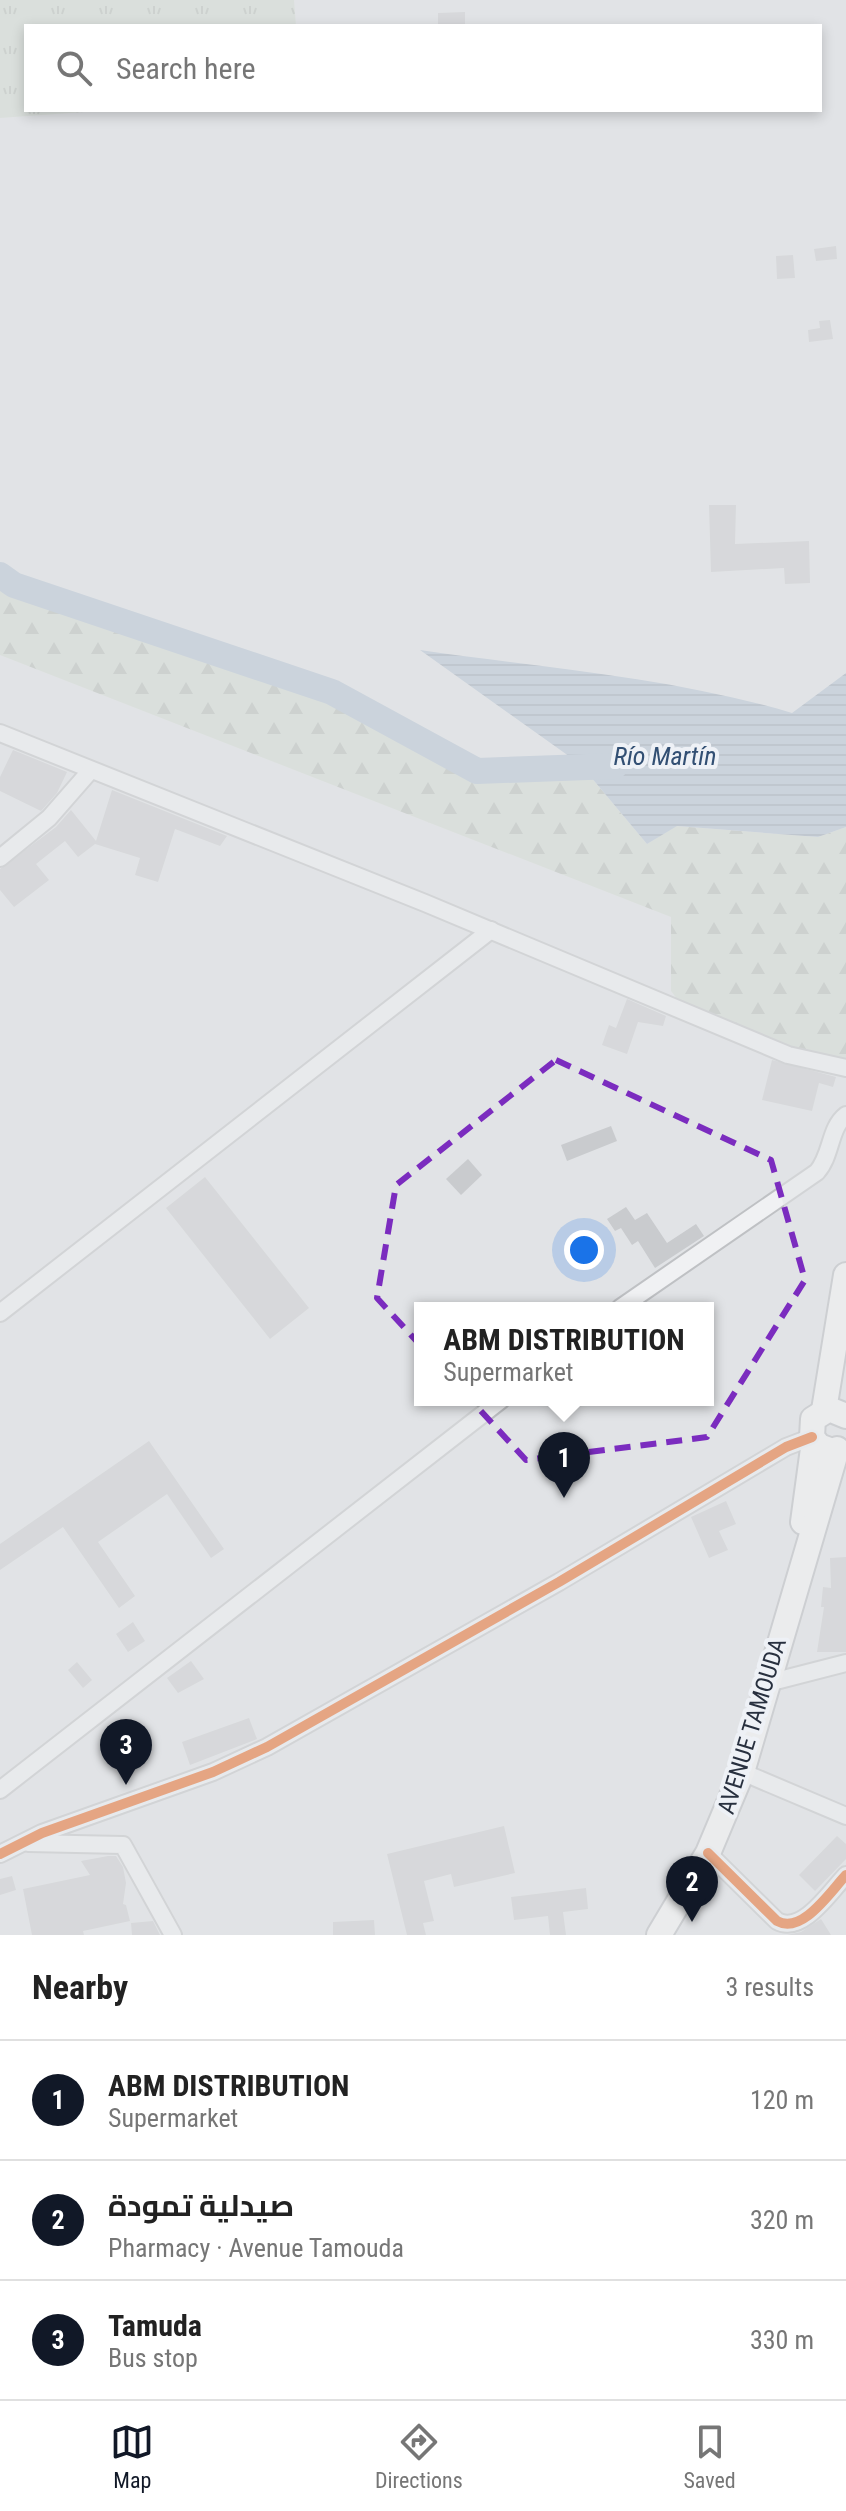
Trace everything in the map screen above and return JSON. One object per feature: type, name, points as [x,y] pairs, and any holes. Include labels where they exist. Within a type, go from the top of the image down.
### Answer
[{"type":"highway","name":"AVENUE TAMOUDA","points":[[665,1932],[708,1853],[742,1772],[792,1598],[826,1430],[846,1275]]},
{"type":"highway","name":"AVENUE TAMOUDA","points":[[826,1430],[846,1377]]},
{"type":"street","points":[[0,733],[491,930],[788,1055],[846,1068]]},
{"type":"street","points":[[0,858],[59,809],[91,770]]},
{"type":"street","points":[[0,1313],[491,930]]},
{"type":"street","points":[[629,1302],[817,1172],[831,1151],[837,1123],[846,1115]]},
{"type":"street","points":[[0,1790],[493,1406]]},
{"type":"street","points":[[0,1854],[213,1772],[267,1747],[826,1430]]},
{"type":"street","points":[[768,1683],[846,1663]]},
{"type":"street","points":[[742,1772],[846,1816]]},
{"type":"street","points":[[22,1843],[122,1844],[173,1935]]},
{"type":"street","points":[[708,1853],[777,1921],[786,1926],[798,1923],[846,1875]]},
{"type":"highlighted area","points":[[556,1060],[771,1160],[805,1280],[707,1437],[526,1460],[377,1298],[396,1185]]},
{"type":"green space","points":[[0,0],[294,0],[296,24],[24,24],[24,112],[84,112],[0,118]]},
{"type":"green space","points":[[0,575],[14,585],[332,692],[477,771],[580,764],[647,844],[676,826],[818,837],[846,827],[846,1065],[690,1016],[671,991],[671,917],[0,655]]},
{"type":"water","name":"Río Martín","points":[[420,650],[654,682],[701,690],[792,713],[846,673],[846,827],[818,837],[677,826],[647,844],[580,764]]},
{"type":"building","points":[[465,12],[465,24],[438,24],[438,13]]},
{"type":"building","points":[[836,246],[837,259],[816,261],[814,249]]},
{"type":"building","points":[[793,255],[795,278],[777,279],[776,256]]},
{"type":"building","points":[[830,320],[833,339],[809,342],[808,330],[820,328],[819,321]]},
{"type":"building","points":[[709,505],[736,505],[735,544],[809,541],[810,583],[785,584],[784,568],[711,572]]},
{"type":"building","points":[[13,750],[67,772],[57,793],[41,811],[0,791],[0,777]]},
{"type":"building","points":[[112,790],[227,836],[220,846],[175,829],[158,882],[135,875],[140,858],[95,844],[78,857],[65,841],[36,864],[49,880],[14,907],[0,890],[0,869],[56,827],[71,810],[96,841]]},
{"type":"building","points":[[627,999],[666,1016],[663,1026],[638,1022],[627,1054],[602,1045],[609,1025],[616,1028]]},
{"type":"building","points":[[772,1060],[836,1077],[833,1087],[819,1083],[812,1111],[762,1100]]},
{"type":"building","points":[[611,1126],[617,1141],[567,1161],[561,1145]]},
{"type":"building","points":[[468,1159],[482,1175],[461,1195],[446,1179]]},
{"type":"building","points":[[205,1177],[309,1308],[270,1339],[166,1208]]},
{"type":"building","points":[[626,1207],[635,1220],[647,1213],[667,1243],[696,1224],[704,1236],[655,1268],[638,1241],[632,1245],[621,1228],[615,1231],[607,1219]]},
{"type":"building","points":[[149,1441],[224,1549],[211,1558],[167,1494],[98,1542],[135,1596],[119,1608],[63,1527],[0,1570],[0,1544]]},
{"type":"building","points":[[726,1501],[736,1524],[719,1531],[728,1550],[709,1558],[691,1517]]},
{"type":"building","points":[[846,1557],[846,1652],[817,1652],[824,1607],[821,1607],[823,1587],[831,1588],[830,1558]]},
{"type":"building","points":[[133,1622],[145,1641],[128,1652],[116,1634]]},
{"type":"building","points":[[191,1661],[204,1679],[178,1693],[167,1678]]},
{"type":"building","points":[[77,1662],[92,1680],[83,1688],[68,1670]]},
{"type":"building","points":[[249,1718],[257,1739],[190,1765],[182,1742]]},
{"type":"building","points":[[504,1826],[515,1873],[454,1887],[451,1874],[424,1881],[434,1921],[423,1923],[426,1935],[407,1935],[387,1854]]},
{"type":"building","points":[[837,1836],[846,1844],[846,1859],[815,1891],[799,1875]]},
{"type":"building","points":[[116,1856],[123,1867],[126,1883],[123,1904],[130,1921],[83,1931],[84,1935],[32,1935],[23,1889],[90,1875],[81,1861]]},
{"type":"building","points":[[12,1876],[16,1890],[0,1895],[0,1879]]},
{"type":"building","points":[[586,1888],[588,1909],[563,1912],[566,1935],[550,1935],[548,1916],[514,1920],[511,1897]]},
{"type":"building","points":[[821,1919],[831,1935],[787,1935],[801,1932]]},
{"type":"building","points":[[374,1920],[375,1935],[333,1935],[333,1922]]},
{"type":"building","points":[[153,1921],[160,1935],[132,1935],[131,1923]]},
{"type":"waterway","points":[[0,575],[14,585],[332,692],[477,771],[615,766]]},
{"type":"cycle path","points":[[0,1854],[42,1833],[213,1772],[267,1747],[559,1582],[786,1447],[812,1437]]},
{"type":"cycle path","points":[[708,1853],[777,1921],[786,1924],[796,1922],[815,1910],[846,1875]]},
{"type":"place","name":"ABM DISTRIBUTION","points":[[564,1498]]},
{"type":"place","name":"Tamuda","points":[[126,1785]]},
{"type":"place","name":"صيدلية تمودة","points":[[692,1922]]}]
